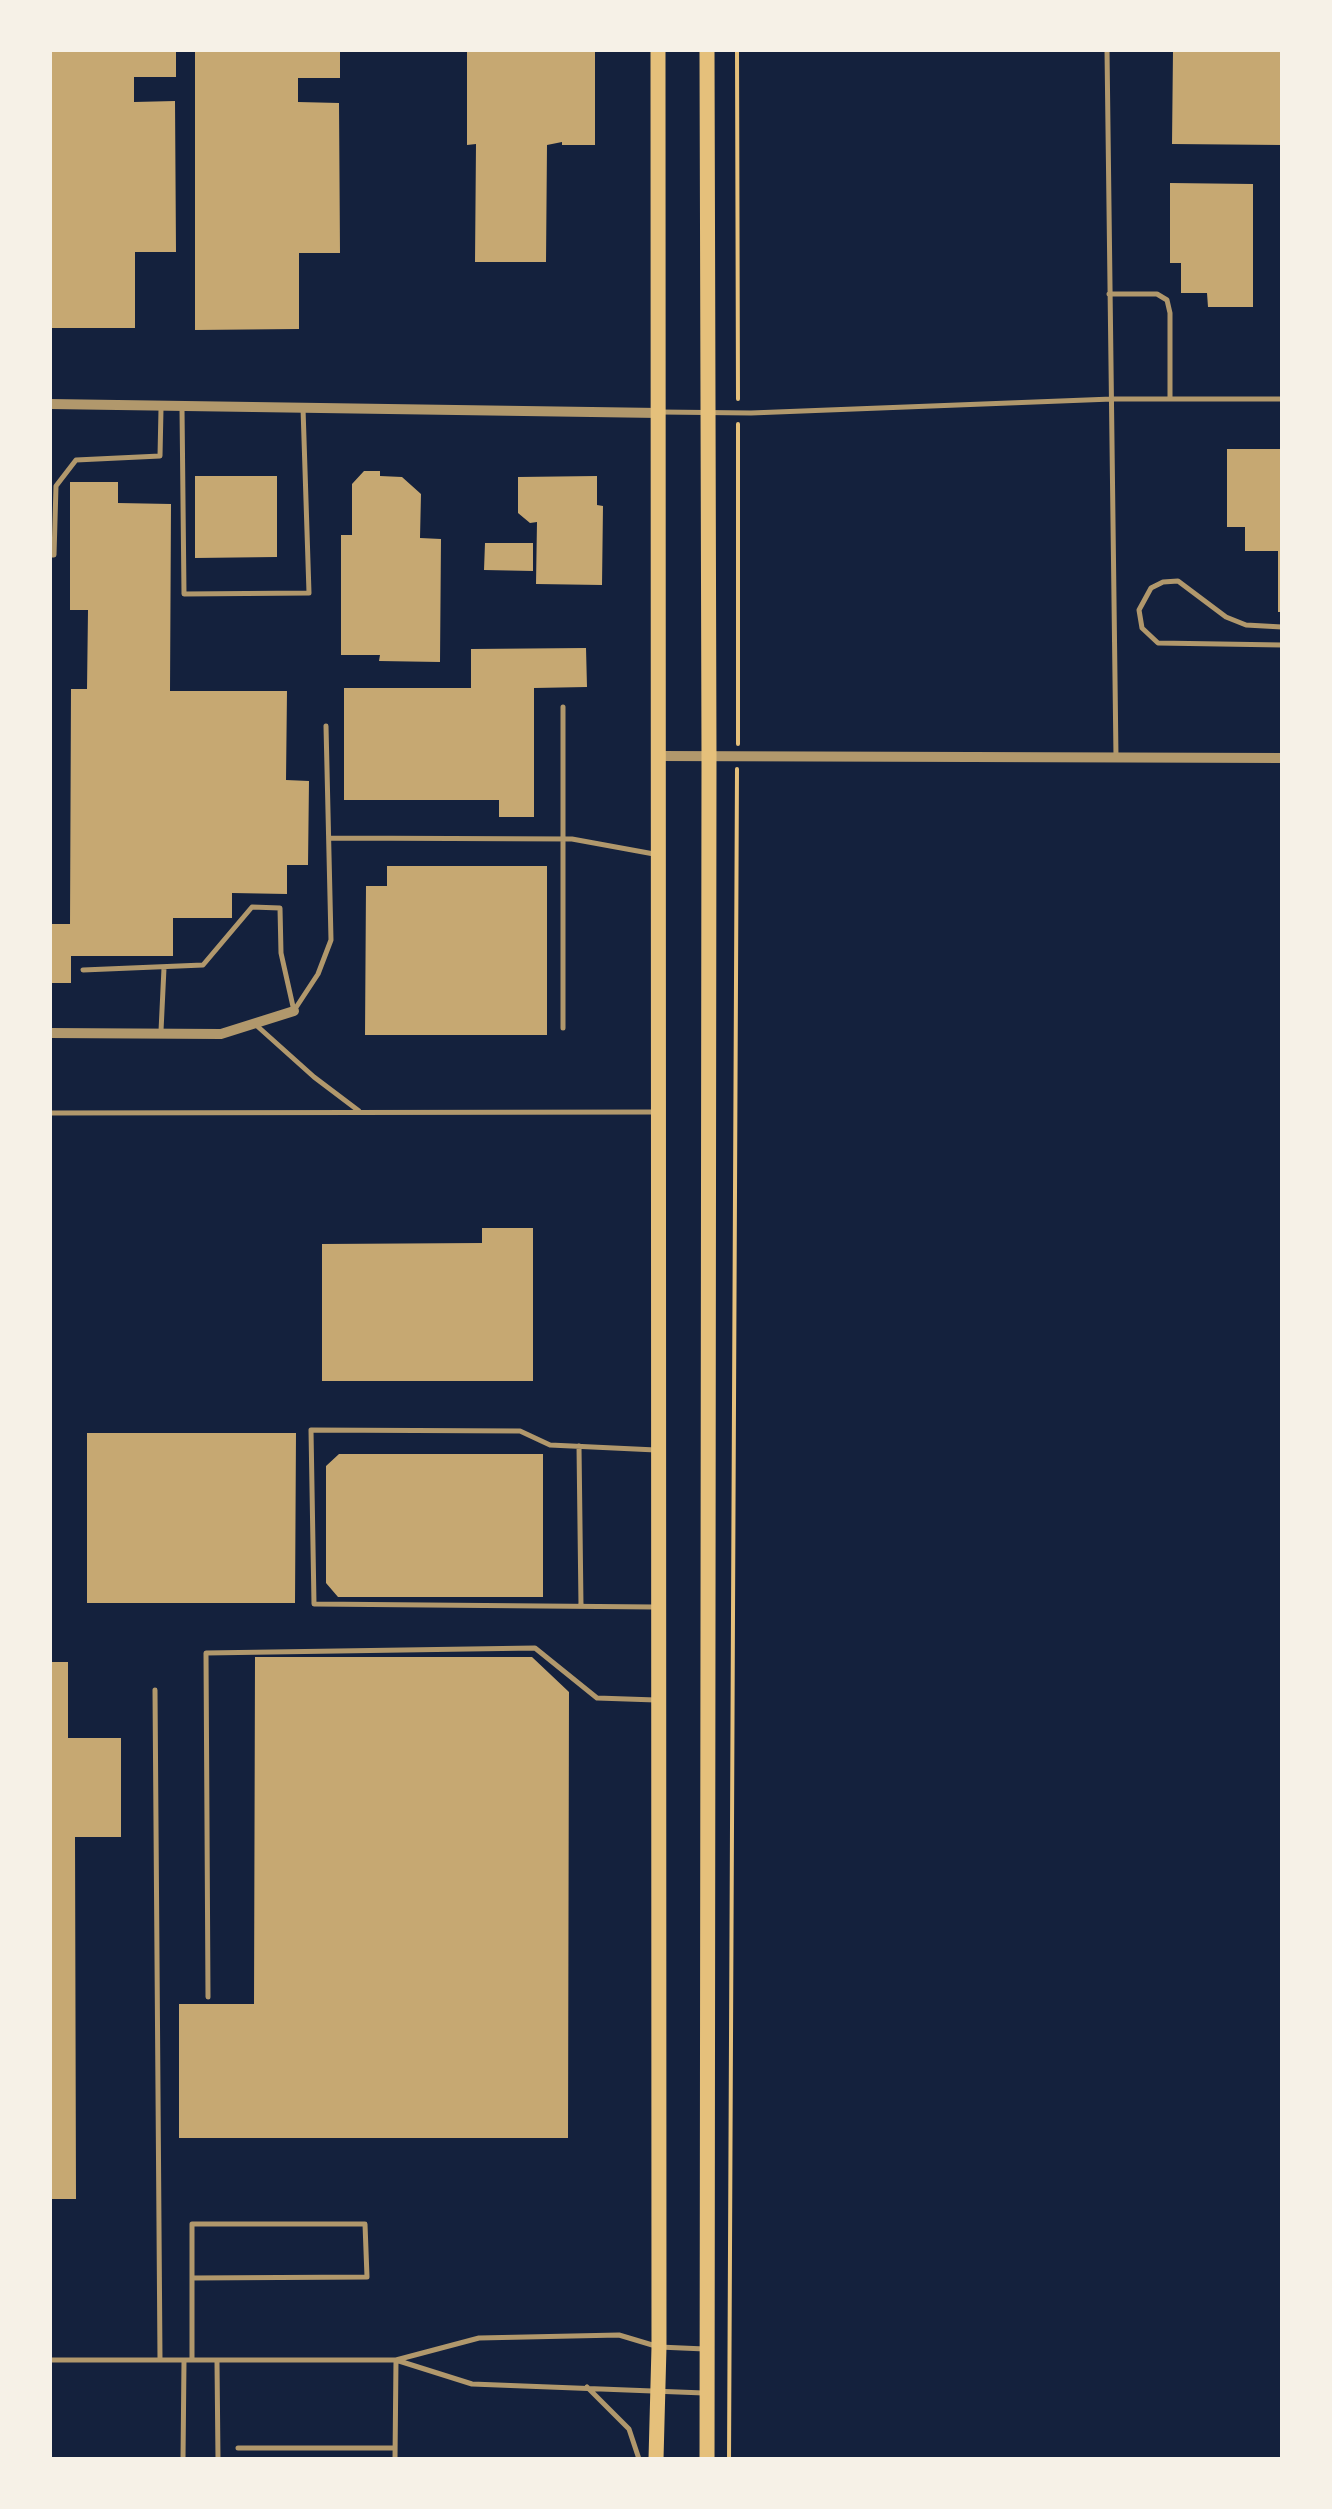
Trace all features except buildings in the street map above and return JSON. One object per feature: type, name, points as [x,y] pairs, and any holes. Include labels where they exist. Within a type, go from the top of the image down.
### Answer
[{"type":"main road","points":[[656,2459],[660,2347],[658,50]]},
{"type":"main road","points":[[706,2459],[710,755],[707,50]]},
{"type":"street","points":[[50,404],[659,412]]},
{"type":"street","points":[[660,756],[1282,758]]},
{"type":"street","points":[[50,1033],[220,1034],[294,1011]]},
{"type":"lane","points":[[1106,50],[1116,757]]},
{"type":"lane","points":[[1110,294],[1158,294],[1167,300],[1170,399]]},
{"type":"lane","points":[[659,412],[738,413],[1112,399],[1282,399]]},
{"type":"lane","points":[[50,555],[54,555],[56,486],[76,460],[160,456],[161,406]]},
{"type":"lane","points":[[182,406],[184,594],[309,593],[303,408]]},
{"type":"lane","points":[[1282,627],[1236,621],[1178,582],[1157,584],[1140,603],[1142,628],[1158,643],[1282,644]]},
{"type":"lane","points":[[563,707],[563,1028]]},
{"type":"lane","points":[[294,1011],[318,974],[331,940],[326,726]]},
{"type":"lane","points":[[328,838],[562,840],[660,854]]},
{"type":"lane","points":[[82,970],[204,965],[252,907],[280,908],[281,953],[294,1011]]},
{"type":"lane","points":[[161,1034],[164,968]]},
{"type":"lane","points":[[254,1024],[362,1113]]},
{"type":"lane","points":[[50,1113],[659,1112]]},
{"type":"lane","points":[[658,1608],[314,1604],[310,1430],[520,1431],[550,1445],[659,1450]]},
{"type":"lane","points":[[579,1446],[581,1606]]},
{"type":"lane","points":[[208,1997],[206,1653],[535,1648],[596,1698],[659,1700]]},
{"type":"lane","points":[[154,1690],[160,2360]]},
{"type":"lane","points":[[192,2278],[367,2276],[365,2224],[192,2224],[192,2278],[192,2360]]},
{"type":"lane","points":[[50,2360],[396,2360],[479,2338],[619,2335],[660,2347],[705,2349]]},
{"type":"lane","points":[[183,2459],[184,2360]]},
{"type":"lane","points":[[396,2360],[472,2384],[707,2392]]},
{"type":"lane","points":[[394,2459],[396,2360]]},
{"type":"lane","points":[[216,2362],[218,2459]]},
{"type":"lane","points":[[587,2387],[629,2430],[639,2459]]},
{"type":"lane","points":[[238,2448],[394,2448]]},
{"type":"path","points":[[729,2459],[738,755],[737,50]]}]
